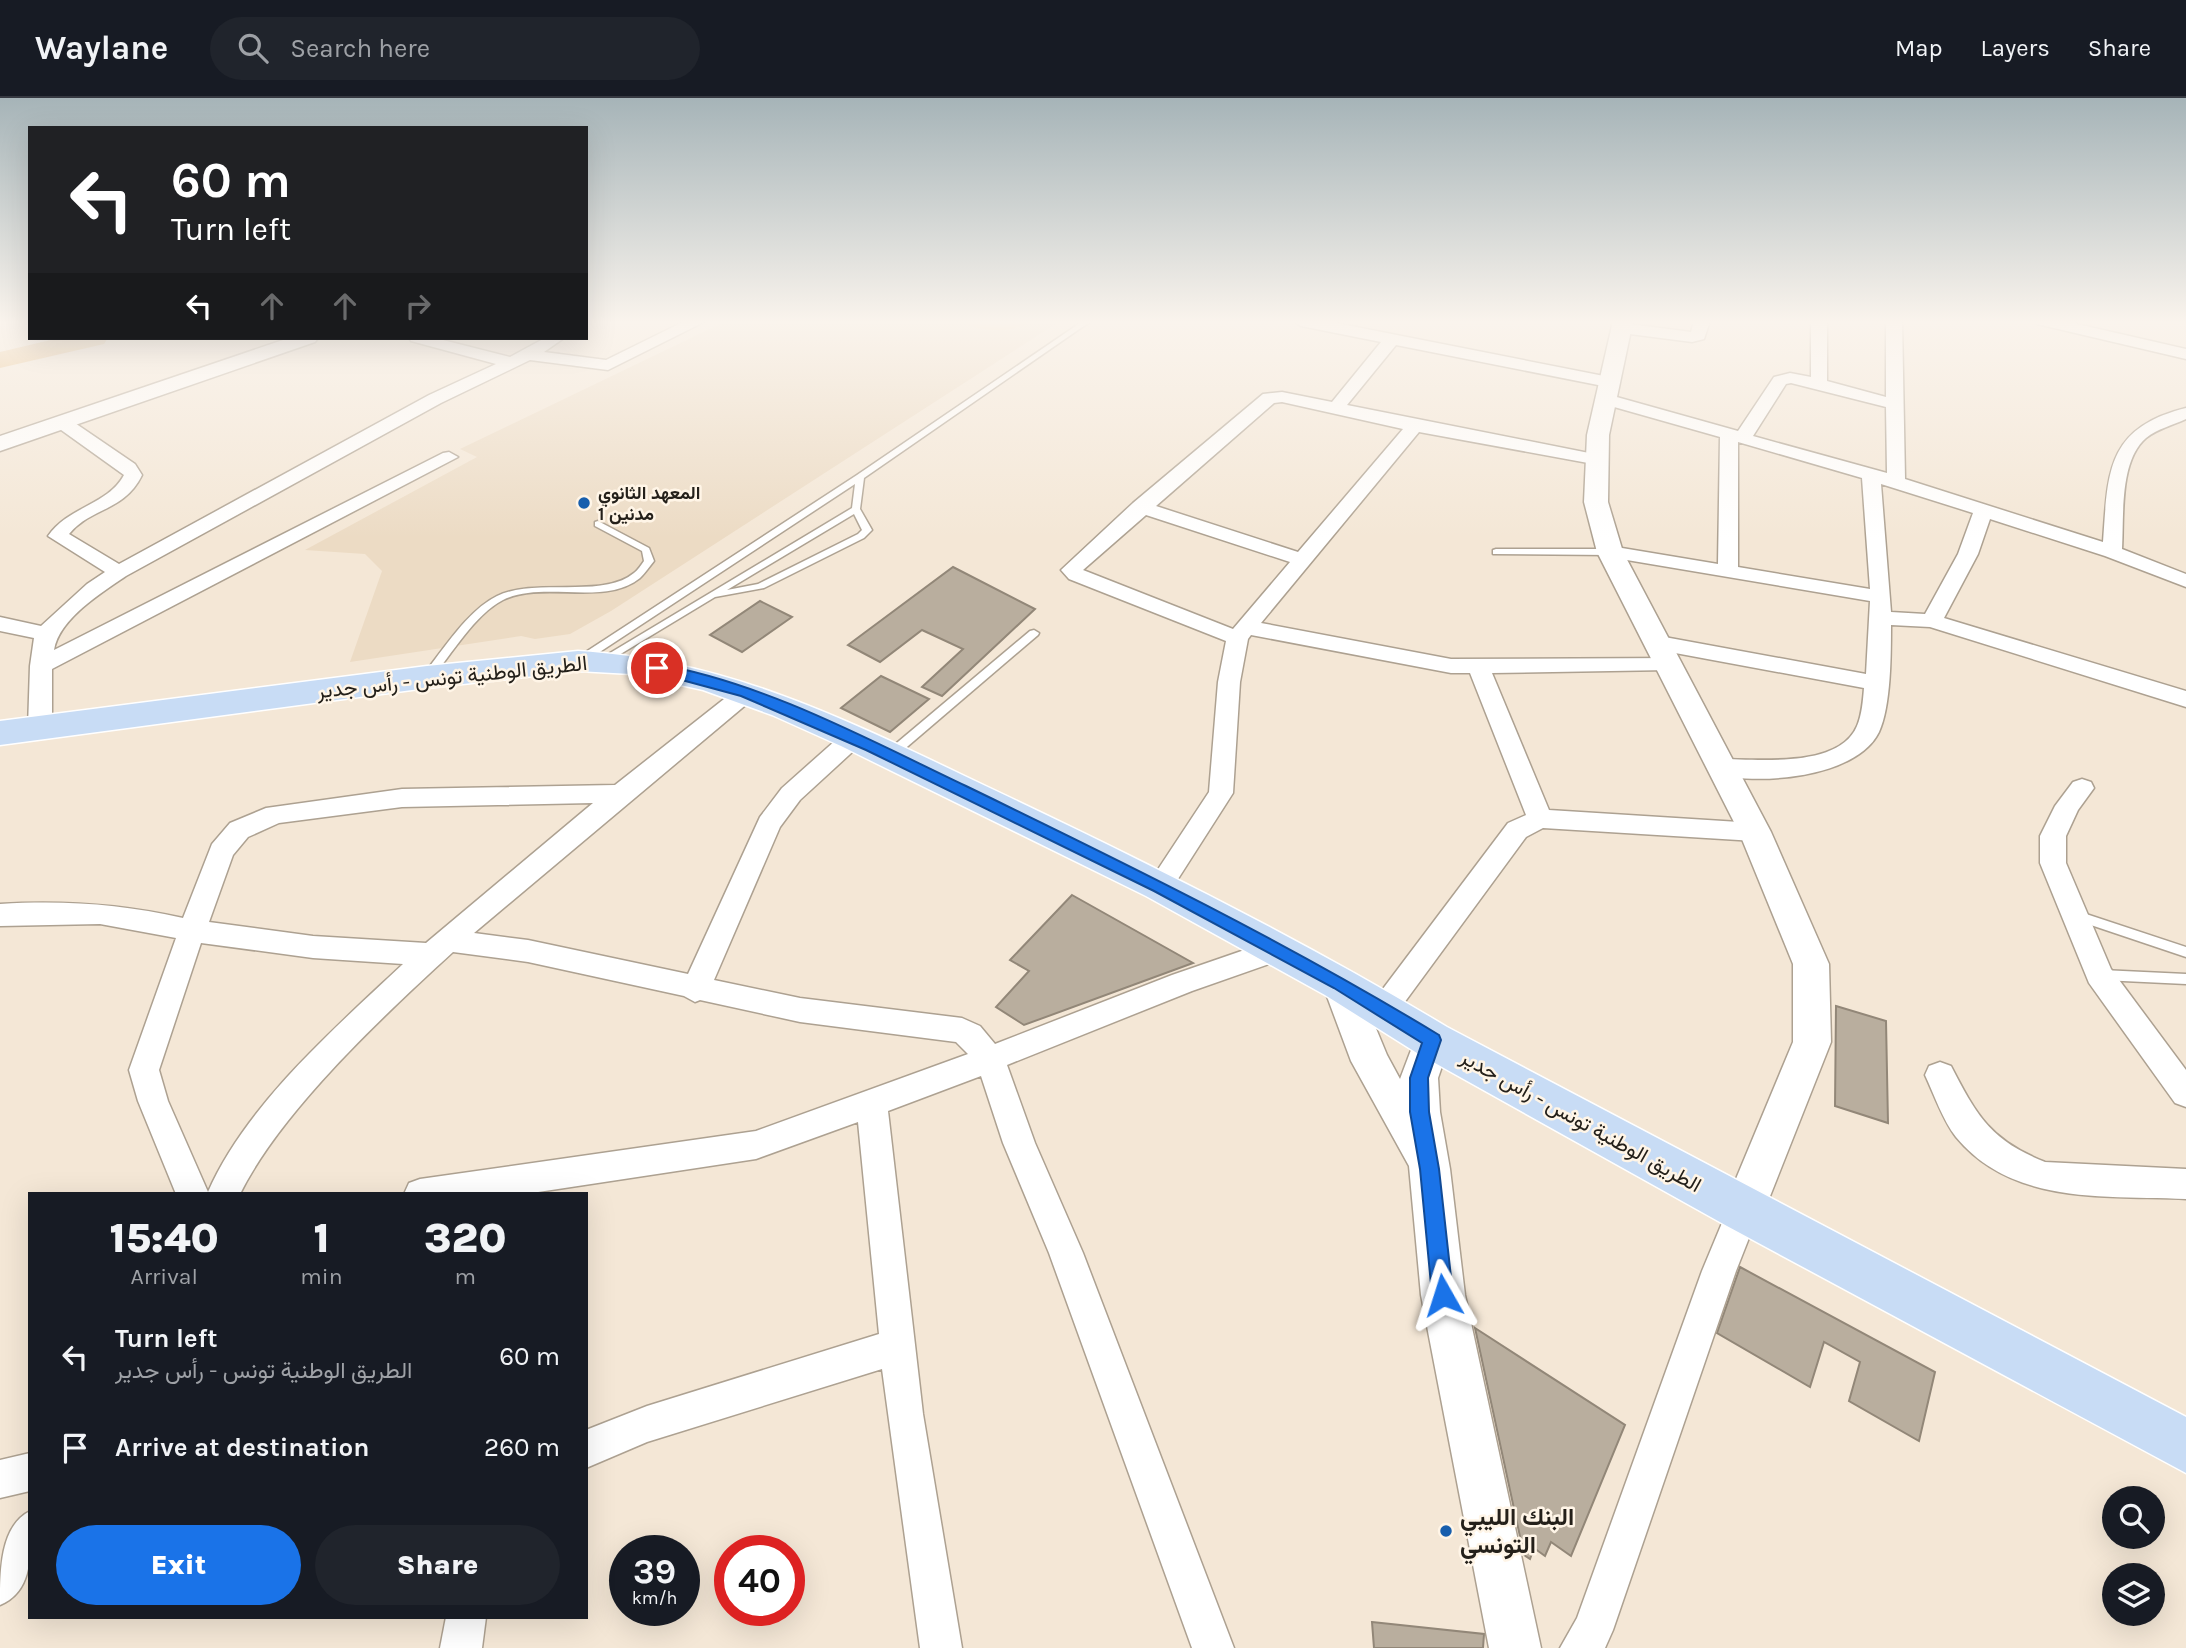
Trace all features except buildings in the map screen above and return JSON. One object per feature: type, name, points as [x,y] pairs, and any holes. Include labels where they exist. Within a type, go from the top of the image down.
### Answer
[{"type":"main road","name":"الطريق الوطنية تونس - رأس جدير","points":[[0,733],[427,677],[589,661],[684,673],[746,693],[853,738],[1160,886],[1340,984],[1432,1040],[2186,1446]]},
{"type":"street","points":[[0,444],[147,393]]},
{"type":"street","points":[[40,728],[41,666],[46,634],[94,588],[447,393]]},
{"type":"street","points":[[1336,408],[1348,393]]},
{"type":"street","points":[[1581,1648],[1593,1630],[1719,1271],[1812,1042],[1814,997],[1811,964],[1755,832],[1610,552],[1596,502],[1598,435],[1606,393]]},
{"type":"street","points":[[1616,393],[1736,436],[1896,482],[2112,552],[2181,580],[2186,601]]},
{"type":"street","points":[[1728,571],[1736,436],[1770,393]]},
{"type":"street","points":[[1854,393],[1897,405]]},
{"type":"street","points":[[1896,482],[1897,393]]},
{"type":"street","points":[[1599,460],[1415,426],[1282,397],[1269,398],[1076,563],[1072,572],[1242,633],[1423,662],[1479,667],[1664,653],[1875,683]]},
{"type":"street","points":[[2112,552],[2120,469],[2130,444],[2139,434],[2186,413]]},
{"type":"street","points":[[63,422],[128,468],[133,475],[127,489],[68,525],[58,536],[119,572]]},
{"type":"street","points":[[2161,422],[2186,426]]},
{"type":"street","points":[[1160,886],[1221,793],[1229,682],[1242,633],[1415,426]]},
{"type":"street","points":[[41,666],[449,457]]},
{"type":"street","points":[[1719,767],[1807,767],[1828,764],[1859,743],[1868,730],[1882,607],[1881,569],[1871,475]]},
{"type":"street","points":[[1140,507],[1303,560]]},
{"type":"street","points":[[1932,621],[1968,554],[1984,510]]},
{"type":"street","points":[[1610,552],[1728,571],[1882,607],[2186,699]]},
{"type":"street","points":[[0,624],[46,634]]},
{"type":"street","points":[[1479,667],[1540,819]]},
{"type":"street","points":[[224,1192],[234,1170],[300,1087],[440,947],[746,693]]},
{"type":"street","points":[[695,990],[769,824],[790,794],[853,738]]},
{"type":"street","points":[[2082,788],[2067,806],[2053,836],[2053,863],[2099,975],[2186,1094]]},
{"type":"street","points":[[191,1192],[153,1101],[144,1070],[149,1048],[227,842],[246,825],[275,814],[402,798],[622,794]]},
{"type":"street","points":[[1384,1010],[1517,830],[1540,819],[1628,822],[1755,832]]},
{"type":"street","points":[[0,915],[51,910],[84,911],[136,917],[194,931],[378,953],[440,947],[578,961],[695,990],[800,1010],[962,1030],[970,1035],[990,1059],[1019,1143],[1066,1254],[1213,1648]]},
{"type":"street","points":[[434,1192],[756,1145],[990,1059],[1182,983],[1276,950]]},
{"type":"street","points":[[1340,984],[1370,1061],[1430,1169]]},
{"type":"street","points":[[1432,1040],[1419,1078],[1419,1112],[1430,1169],[1443,1295],[1515,1648]]},
{"type":"street","points":[[1940,1074],[1966,1126],[1991,1150],[2015,1165],[2045,1177],[2186,1184]]},
{"type":"street","points":[[872,1103],[905,1415],[941,1648]]},
{"type":"street","points":[[588,1448],[647,1424],[898,1346]]},
{"type":"street","points":[[0,1479],[28,1472]]},
{"type":"street","points":[[0,1585],[28,1534]]},
{"type":"street","points":[[461,1648],[466,1619]]},
{"type":"lane","points":[[589,661],[711,596],[842,503],[860,477],[982,393]]},
{"type":"lane","points":[[589,661],[842,503],[860,477]]},
{"type":"lane","points":[[711,596],[761,586],[861,536],[867,530],[842,503]]},
{"type":"lane","points":[[427,677],[482,612],[498,599],[522,589],[608,588],[628,584],[641,575],[649,561],[646,550],[598,524]]},
{"type":"lane","points":[[1496,552],[1610,552]]},
{"type":"lane","points":[[889,756],[1034,633]]},
{"type":"lane","points":[[2077,916],[2186,952]]},
{"type":"lane","points":[[2099,975],[2186,979]]},
{"type":"shaded area","name":"المعهد الثانوي مدنين 1","points":[[576,393],[948,393],[611,611],[570,634],[535,639],[521,636],[350,662],[382,571],[365,554],[305,550],[477,457],[460,449]]},
{"type":"place","name":"المعهد الثانوي مدنين 1","points":[[584,503]]},
{"type":"place","name":"البنك الليبي التونسي","points":[[1446,1531]]},
{"type":"route","points":[[657,668],[684,673],[746,693],[871,747],[1160,886],[1340,984],[1432,1040],[1419,1078],[1419,1112],[1430,1169],[1443,1295]]}]
